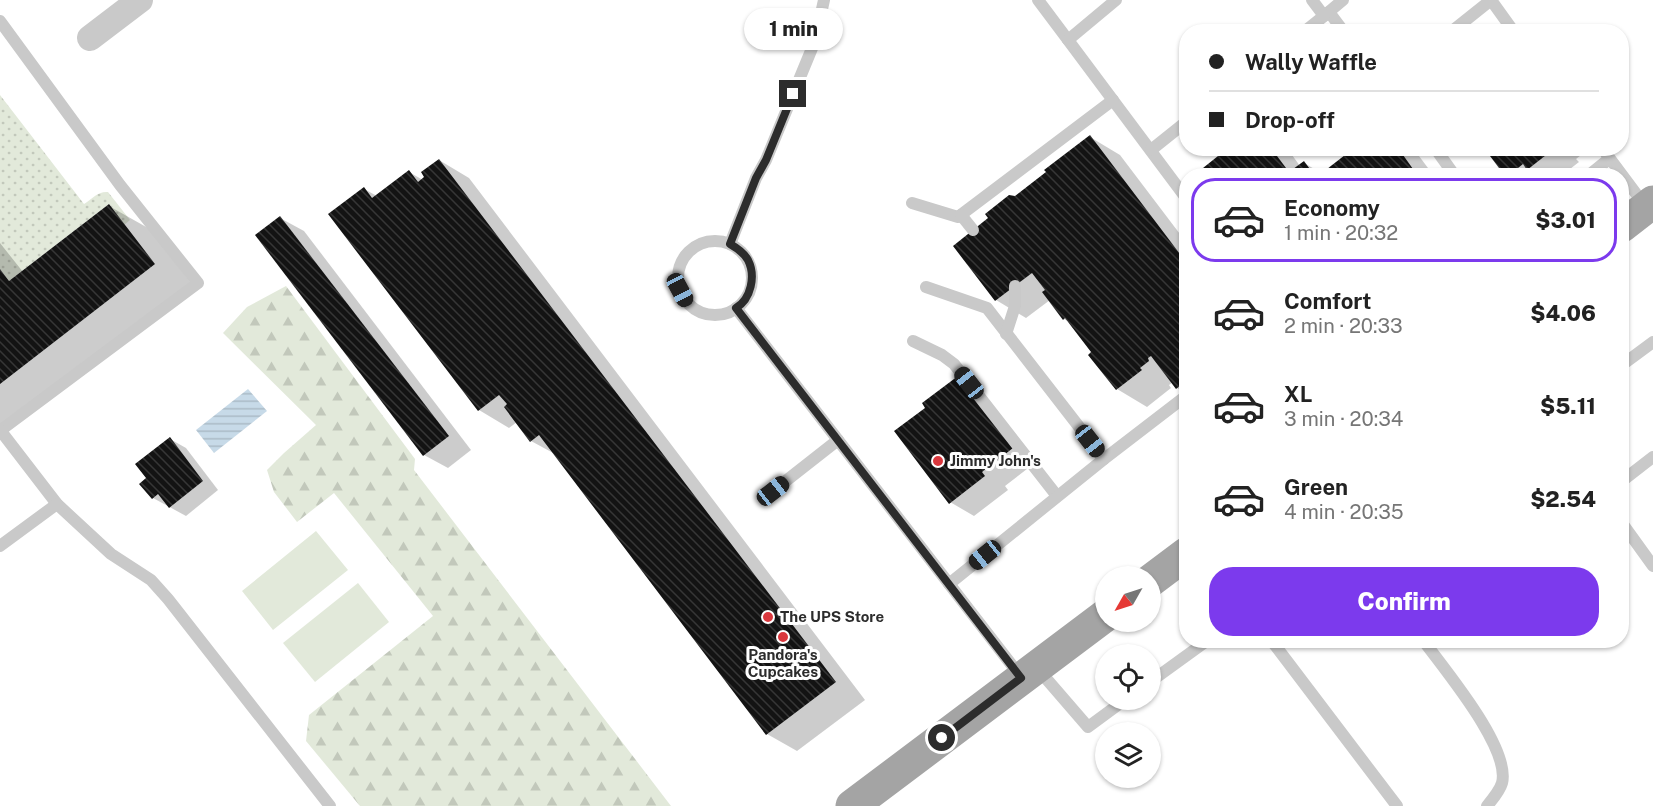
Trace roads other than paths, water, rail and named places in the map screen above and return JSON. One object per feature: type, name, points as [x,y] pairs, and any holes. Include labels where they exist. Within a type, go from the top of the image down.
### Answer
[{"type":"main road","points":[[1161,573],[1179,559]]},
{"type":"main road","points":[[852,806],[1095,623]]},
{"type":"street","points":[[90,38],[140,0]]},
{"type":"lane","points":[[730,244],[815,41],[824,0]]},
{"type":"lane","points":[[1038,0],[1179,189]]},
{"type":"lane","points":[[1068,40],[1116,0]]},
{"type":"lane","points":[[1312,0],[1336,24]]},
{"type":"lane","points":[[1314,24],[1343,0]]},
{"type":"lane","points":[[1461,24],[1491,0],[1508,24]]},
{"type":"lane","points":[[0,21],[120,185],[198,283],[0,430],[57,504],[111,554],[151,580],[168,599],[330,806]]},
{"type":"lane","points":[[912,203],[961,215],[1113,100]]},
{"type":"lane","points":[[1150,150],[1179,127]]},
{"type":"lane","points":[[1595,168],[1604,156]]},
{"type":"lane","points":[[1629,193],[1641,214]]},
{"type":"lane","points":[[961,215],[973,230]]},
{"type":"lane","points":[[708,241],[720,241],[730,244],[748,261],[752,273],[751,285],[747,296],[736,308],[730,312],[706,314],[695,309],[686,301],[680,290],[678,277],[680,265],[686,254],[696,246],[708,241]]},
{"type":"lane","points":[[1006,334],[1015,306],[1016,286]]},
{"type":"lane","points":[[926,287],[987,308],[1104,459]]},
{"type":"lane","points":[[736,308],[949,584],[1029,673],[1088,726],[1111,710]]},
{"type":"lane","points":[[913,341],[942,355],[954,364],[1057,496]]},
{"type":"lane","points":[[1629,360],[1653,342]]},
{"type":"lane","points":[[949,584],[1179,401]]},
{"type":"lane","points":[[773,491],[838,440]]},
{"type":"lane","points":[[1629,476],[1653,457]]},
{"type":"lane","points":[[0,546],[57,504]]},
{"type":"lane","points":[[1629,533],[1653,566]]},
{"type":"lane","points":[[1161,674],[1197,648]]},
{"type":"lane","points":[[1278,648],[1397,806]]},
{"type":"lane","points":[[1429,648],[1484,724],[1501,759],[1502,783],[1487,806]]},
{"type":"water","points":[[248,389],[267,411],[214,453],[196,430]]},
{"type":"place","name":"Jimmy John's","points":[[938,461]]},
{"type":"place","name":"The UPS Store","points":[[768,617]]},
{"type":"place","name":"Pandora's Cupcakes","points":[[783,637]]}]
